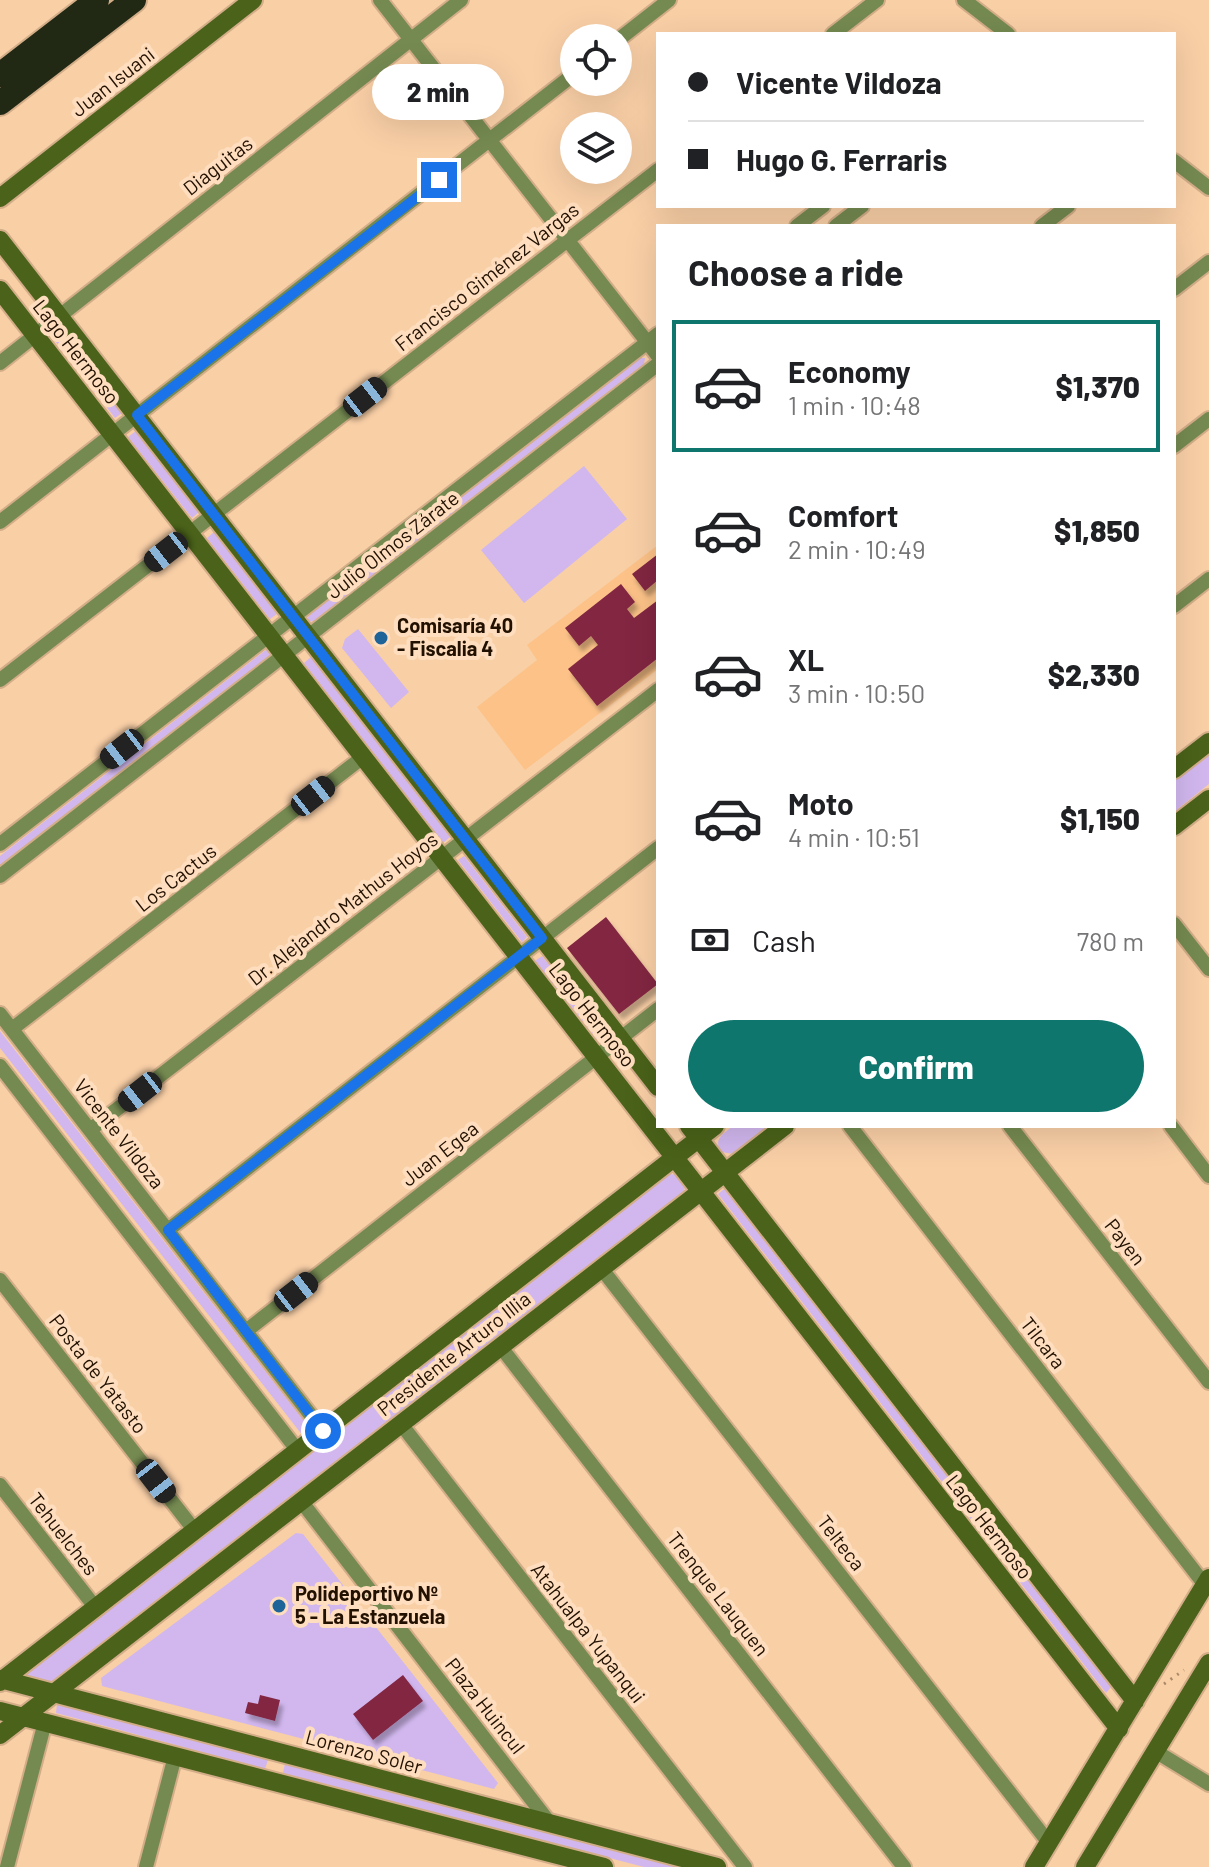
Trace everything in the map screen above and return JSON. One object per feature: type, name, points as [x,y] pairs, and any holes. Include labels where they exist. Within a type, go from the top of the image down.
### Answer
[{"type":"highway","points":[[0,75],[97,0]]},
{"type":"highway","points":[[0,103],[134,0]]},
{"type":"street","name":"Juan Isuani","points":[[0,198],[253,0]]},
{"type":"street","points":[[380,0],[567,240],[652,338]]},
{"type":"street","name":"Diaguitas","points":[[0,363],[461,0]]},
{"type":"street","points":[[632,29],[669,0]]},
{"type":"street","points":[[836,32],[877,0]]},
{"type":"street","points":[[964,0],[1005,32]]},
{"type":"street","points":[[0,522],[560,85]]},
{"type":"street","points":[[1176,163],[1209,188]]},
{"type":"street","name":"Francisco Giménez Vargas","points":[[0,680],[656,172]]},
{"type":"street","points":[[800,224],[820,208]]},
{"type":"street","points":[[839,224],[859,208]]},
{"type":"street","points":[[1045,224],[1065,208]]},
{"type":"street","name":"Lago Hermoso","points":[[0,240],[656,1084]]},
{"type":"street","points":[[1176,287],[1209,262]]},
{"type":"street","name":"Lago Hermoso","points":[[0,290],[1119,1729]]},
{"type":"street","name":"Julio Olmos Zárate","points":[[0,844],[652,338]]},
{"type":"street","name":"Julio Olmos Zárate","points":[[0,876],[656,366]]},
{"type":"street","points":[[1176,444],[1209,419]]},
{"type":"street","points":[[1176,604],[1209,579]]},
{"type":"street","name":"Dr. Alejandro Mathus Hoyos","points":[[90,1130],[656,692]]},
{"type":"street","points":[[1176,767],[1209,742]]},
{"type":"street","name":"Los Cactus","points":[[12,1029],[363,757]]},
{"type":"street","points":[[1176,824],[1209,799]]},
{"type":"street","points":[[168,1230],[656,850]]},
{"type":"street","points":[[1176,927],[1209,969]]},
{"type":"street","name":"Juan Egea","points":[[246,1331],[656,1011]]},
{"type":"street","name":"Vicente Vildoza","points":[[0,1014],[323,1431]]},
{"type":"street","points":[[0,1066],[298,1451]]},
{"type":"street","name":"Presidente Arturo Illia","points":[[0,1735],[782,1128]]},
{"type":"street","name":"Tilcara","points":[[852,1128],[1207,1581]]},
{"type":"street","name":"Payen","points":[[1012,1128],[1209,1382]]},
{"type":"street","points":[[1173,1128],[1209,1176]]},
{"type":"street","name":"Lago Hermoso","points":[[694,1132],[1135,1701]]},
{"type":"street","name":"Presidente Arturo Illia","points":[[1,1680],[675,1157],[694,1132]]},
{"type":"street","name":"Telteca","points":[[601,1268],[1049,1843]]},
{"type":"street","name":"Posta de Yatasto","points":[[0,1280],[195,1531]]},
{"type":"street","name":"Trenque Lauquen","points":[[500,1346],[904,1867]]},
{"type":"street","name":"Atahualpa Yupanqui","points":[[401,1424],[745,1867]]},
{"type":"street","name":"Tehuelches","points":[[0,1485],[95,1607]]},
{"type":"street","name":"Plaza Huincul","points":[[301,1501],[549,1822]]},
{"type":"street","points":[[1034,1867],[1207,1581]]},
{"type":"street","points":[[1092,1865],[1200,1664]]},
{"type":"street","name":"Lorenzo Soler","points":[[1,1680],[717,1867]]},
{"type":"street","points":[[0,1711],[604,1867]]},
{"type":"street","points":[[7,1867],[45,1722]]},
{"type":"street","points":[[1155,1751],[1209,1784]]},
{"type":"street","points":[[272,1781],[277,1752]]},
{"type":"street","points":[[146,1867],[175,1756]]},
{"type":"path","points":[[1146,1682],[1158,1689],[1200,1664]]},
{"type":"shaded area","points":[[59,331],[122,413],[115,418],[52,337]]},
{"type":"shaded area","points":[[639,358],[645,358],[644,364],[318,620],[308,622],[312,613]]},
{"type":"shaded area","points":[[136,431],[199,512],[192,518],[128,437]]},
{"type":"shaded area","points":[[584,466],[627,519],[524,603],[481,550]]},
{"type":"shaded area","points":[[214,532],[277,614],[270,619],[207,538]]},
{"type":"shaded area","points":[[656,547],[656,671],[525,770],[477,707],[537,660],[527,645]]},
{"type":"shaded area","points":[[358,629],[409,692],[391,708],[342,648],[345,639]]},
{"type":"shaded area","points":[[267,649],[270,650],[269,656],[0,868],[0,856]]},
{"type":"shaded area","points":[[311,657],[450,837],[443,843],[304,663]]},
{"type":"shaded area","points":[[1209,752],[1209,784],[1176,810],[1176,778]]},
{"type":"shaded area","points":[[464,856],[527,937],[522,942],[458,860]]},
{"type":"shaded area","points":[[542,956],[605,1035],[598,1040],[535,961]]},
{"type":"shaded area","points":[[0,1031],[311,1430],[303,1436],[0,1048]]},
{"type":"shaded area","points":[[730,1128],[768,1128],[734,1154],[721,1152],[718,1144]]},
{"type":"shaded area","points":[[670,1174],[678,1175],[685,1185],[684,1193],[55,1681],[49,1683],[27,1677],[25,1674],[32,1667]]},
{"type":"shaded area","points":[[724,1189],[1112,1686],[1106,1693],[718,1194]]},
{"type":"shaded area","name":"Polideportivo Nº 5 - La Estanzuela","points":[[296,1533],[303,1534],[498,1783],[494,1789],[102,1686],[101,1678]]},
{"type":"shaded area","points":[[57,1704],[268,1760],[265,1769],[56,1713]]},
{"type":"shaded area","points":[[285,1763],[683,1867],[644,1867],[283,1773]]},
{"type":"building","points":[[656,556],[656,582],[645,591],[632,574]]},
{"type":"building","points":[[621,584],[635,602],[627,609],[634,618],[656,602],[656,660],[597,706],[568,669],[598,645],[591,636],[579,646],[565,628]]},
{"type":"building","points":[[606,917],[656,981],[656,986],[619,1014],[567,948]]},
{"type":"building","points":[[403,1675],[423,1701],[373,1740],[353,1714]]},
{"type":"building","points":[[260,1695],[280,1700],[275,1721],[245,1713],[248,1702],[258,1704]]},
{"type":"place","name":"Comisaría 40 - Fiscalia 4","points":[[381,638]]},
{"type":"place","name":"Polideportivo Nº 5 - La Estanzuela","points":[[279,1606]]},
{"type":"route","points":[[323,1431],[168,1230],[542,938],[137,415],[439,180]]}]
